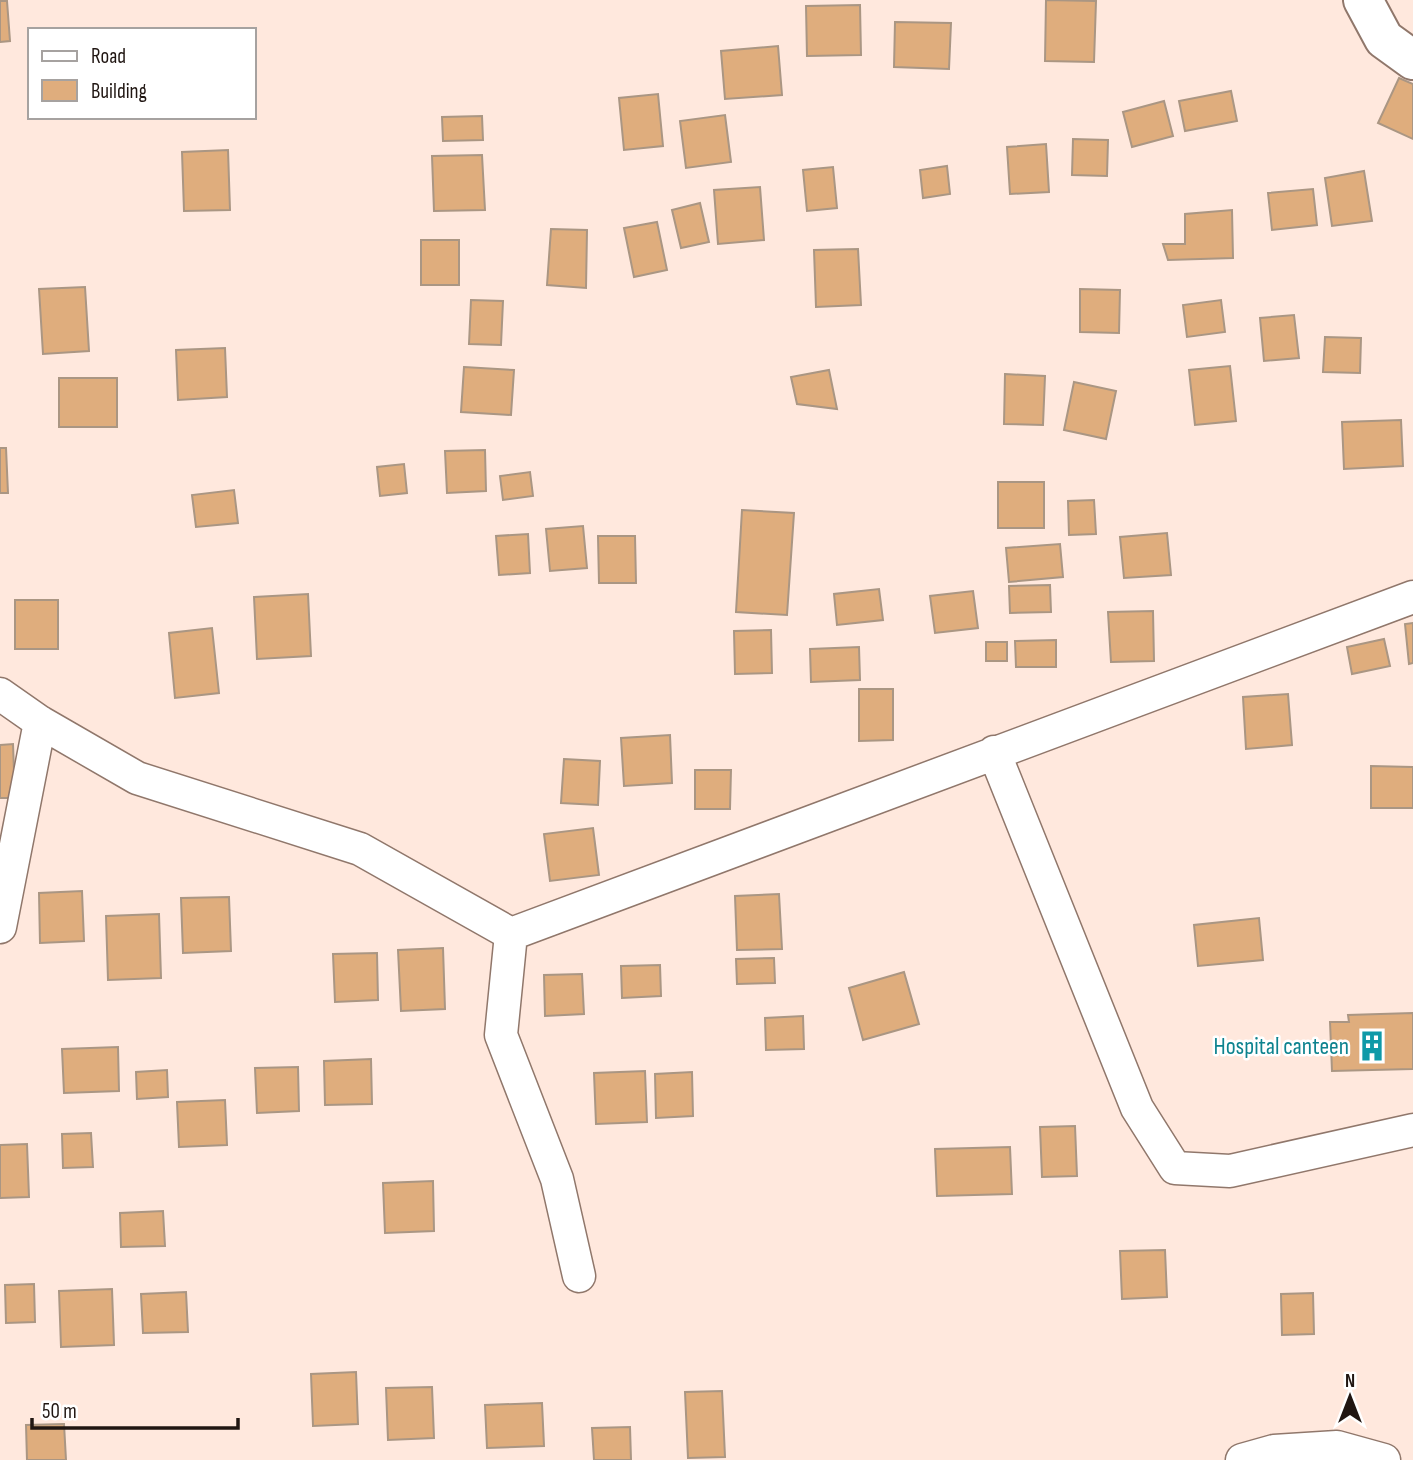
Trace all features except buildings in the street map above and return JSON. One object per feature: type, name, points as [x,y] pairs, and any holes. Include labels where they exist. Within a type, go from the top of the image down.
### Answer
[{"type":"main road","points":[[1363,0],[1384,39],[1413,60]]},
{"type":"street","points":[[511,934],[1413,597]]},
{"type":"street","points":[[0,694],[40,722],[136,778],[360,849],[511,934]]},
{"type":"street","points":[[0,927],[40,722]]},
{"type":"street","points":[[994,752],[1137,1108],[1175,1168],[1230,1171],[1413,1130]]},
{"type":"street","points":[[511,934],[501,1035],[557,1179],[579,1276]]},
{"type":"street","points":[[1242,1460],[1274,1451],[1337,1447],[1384,1460]]},
{"type":"place","name":"Hospital canteen","points":[[1372,1046]]}]
